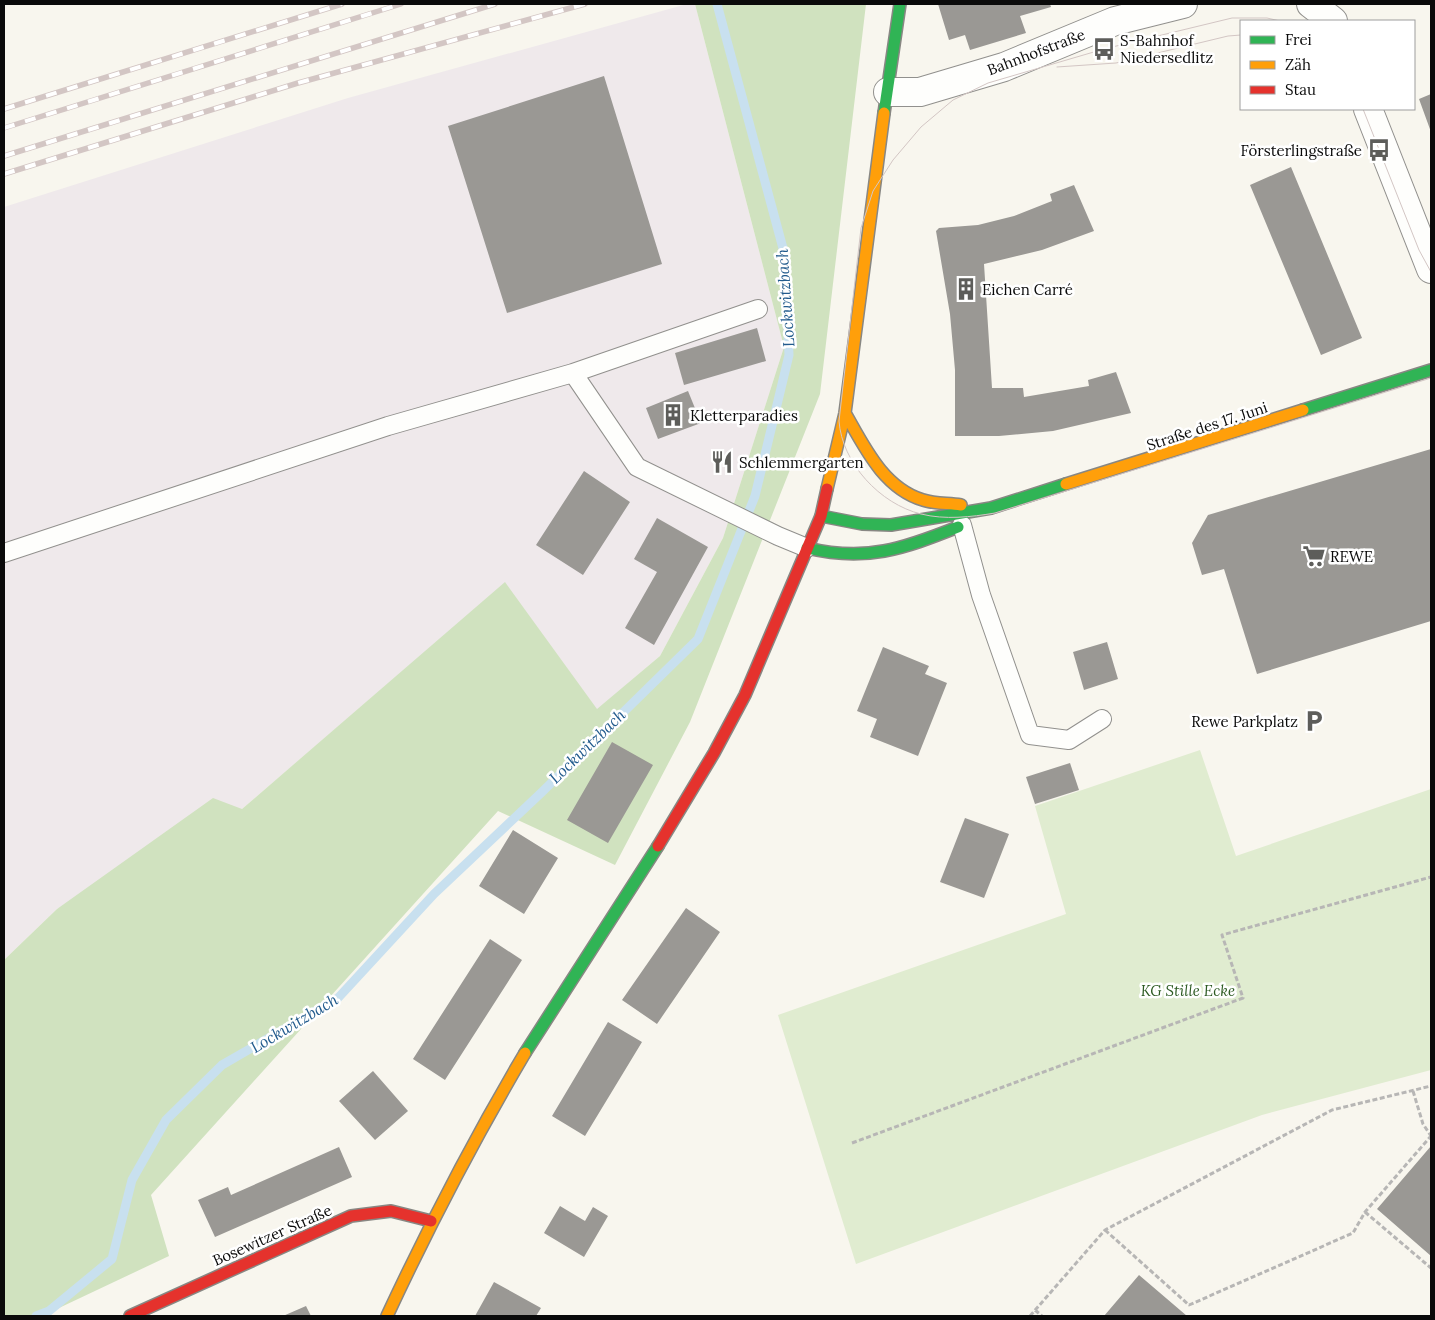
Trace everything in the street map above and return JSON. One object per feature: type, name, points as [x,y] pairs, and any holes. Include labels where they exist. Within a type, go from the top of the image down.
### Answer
[{"type":"street","points":[[387,1316],[431,1221],[479,1130],[533,1040],[629,894],[714,753],[748,686],[821,516],[845,413],[869,216],[900,4]]},
{"type":"street","name":"Bahnhofstraße","points":[[888,92],[920,92],[929,90],[1004,67],[1115,21],[1183,4]]},
{"type":"street","points":[[1311,4],[1332,20]]},
{"type":"street","points":[[1368,110],[1431,269]]},
{"type":"street","name":"Straße des 17. Juni","points":[[821,516],[862,524],[891,525],[991,508],[1431,370]]},
{"type":"street","points":[[845,413],[873,464],[903,491],[922,500],[991,508]]},
{"type":"street","name":"Straße des 17. Juni","points":[[806,548],[833,553],[862,555],[919,541],[962,525],[991,508]]},
{"type":"street","name":"Bosewitzer Straße","points":[[130,1316],[351,1216],[379,1210],[406,1211],[431,1221]]},
{"type":"lane","points":[[4,553],[388,426],[573,373],[758,309]]},
{"type":"lane","points":[[573,373],[637,467],[724,511],[806,548]]},
{"type":"lane","points":[[962,525],[981,595],[1030,735],[1069,740],[1102,720]]},
{"type":"path","points":[[852,1143],[1243,998],[1222,935],[1431,877]]},
{"type":"path","points":[[1030,1316],[1105,1230],[1332,1110],[1431,1086]]},
{"type":"path","points":[[1105,1230],[1189,1305],[1353,1233],[1365,1212],[1431,1136],[1423,1124],[1413,1090]]},
{"type":"path","points":[[1365,1212],[1431,1268]]},
{"type":"path","points":[[1035,1310],[1042,1316]]},
{"type":"shaded area","points":[[687,4],[695,4],[784,347],[723,538],[660,656],[597,710],[505,583],[242,809],[57,909],[4,960],[4,207],[348,98]]},
{"type":"green space","points":[[695,4],[866,4],[820,394],[690,722],[615,865],[498,811],[151,1195],[169,1256],[42,1316],[4,1316],[4,960],[57,909],[213,798],[242,809],[505,582],[597,709],[660,656],[723,538],[784,347]]},
{"type":"green space","name":"KG Stille Ecke","points":[[1200,750],[1236,856],[1431,789],[1431,1070],[1262,1115],[856,1264],[778,1015],[1066,914],[1035,806]]},
{"type":"building","points":[[938,4],[1050,4],[1051,7],[1020,16],[1026,33],[970,50],[965,35],[949,40]]},
{"type":"building","points":[[604,76],[662,264],[507,313],[448,126]]},
{"type":"building","points":[[1431,94],[1431,132],[1419,99]]},
{"type":"building","points":[[1291,167],[1362,338],[1321,355],[1250,185]]},
{"type":"building","name":"Eichen Carré","points":[[1074,185],[1094,231],[1042,250],[984,264],[992,388],[1023,388],[1024,397],[1089,386],[1088,380],[1116,372],[1131,413],[1053,431],[999,436],[955,436],[955,370],[950,314],[936,231],[939,228],[978,225],[1014,216],[1052,201],[1050,194]]},
{"type":"building","points":[[757,328],[766,361],[684,385],[675,353]]},
{"type":"building","name":"Kletterparadies","points":[[688,391],[701,423],[658,439],[646,408]]},
{"type":"building","name":"REWE","points":[[1431,449],[1431,621],[1257,674],[1224,569],[1202,575],[1192,543],[1208,515]]},
{"type":"building","points":[[584,471],[630,502],[583,575],[536,545]]},
{"type":"building","points":[[657,518],[708,547],[654,645],[625,628],[657,572],[634,559]]},
{"type":"building","points":[[1107,642],[1118,679],[1084,690],[1073,652]]},
{"type":"building","points":[[883,647],[929,666],[925,674],[947,683],[918,756],[870,737],[877,719],[857,711]]},
{"type":"building","points":[[612,742],[653,765],[608,843],[567,820]]},
{"type":"building","points":[[1070,763],[1079,790],[1035,804],[1026,777]]},
{"type":"building","points":[[965,818],[1009,834],[984,898],[940,882]]},
{"type":"building","points":[[513,830],[558,858],[524,914],[479,886]]},
{"type":"building","points":[[686,908],[720,932],[657,1024],[622,1000]]},
{"type":"building","points":[[490,939],[522,960],[445,1080],[413,1059]]},
{"type":"building","points":[[608,1022],[642,1042],[585,1136],[552,1116]]},
{"type":"building","points":[[373,1071],[408,1111],[375,1140],[339,1101]]},
{"type":"building","points":[[1431,1146],[1431,1256],[1377,1209]]},
{"type":"building","points":[[339,1147],[352,1177],[215,1237],[198,1200],[228,1187],[231,1195]]},
{"type":"building","points":[[560,1206],[585,1221],[593,1207],[608,1216],[584,1257],[544,1233]]},
{"type":"building","points":[[1139,1275],[1187,1316],[1104,1316]]},
{"type":"building","points":[[494,1282],[541,1308],[536,1316],[475,1316]]},
{"type":"building","points":[[306,1306],[311,1316],[283,1316]]},
{"type":"waterway","name":"Lockwitzbach","points":[[36,1316],[49,1311],[112,1259],[132,1180],[166,1120],[222,1065],[338,998],[434,894],[542,792],[698,639],[755,496],[789,355],[784,252],[717,4]]},
{"type":"tram line","points":[[1276,20],[1267,18],[1232,18],[1104,49],[988,83],[953,100],[921,127],[893,160],[873,191],[861,228],[839,421],[847,452],[855,466],[878,491],[906,509],[939,517],[977,516],[995,513],[1431,378]]},
{"type":"tram line","points":[[1057,67],[1116,63],[1228,36],[1240,35]]},
{"type":"tram line","points":[[1363,110],[1419,250],[1431,272]]},
{"type":"railway","points":[[4,109],[342,4]]},
{"type":"railway","points":[[4,128],[401,4]]},
{"type":"railway","points":[[4,156],[495,4]]},
{"type":"railway","points":[[4,174],[298,83],[585,4]]},
{"type":"traffic: fast","points":[[884,113],[900,4]]},
{"type":"traffic: fast","points":[[1303,410],[1431,370]]},
{"type":"traffic: fast","points":[[821,516],[862,524],[891,525],[991,508],[1066,484]]},
{"type":"traffic: fast","points":[[807,548],[848,554],[884,551],[919,542],[958,527]]},
{"type":"traffic: fast","points":[[525,1053],[658,846]]},
{"type":"traffic: slow","points":[[827,489],[845,413],[884,113]]},
{"type":"traffic: slow","points":[[1066,484],[1303,410]]},
{"type":"traffic: slow","points":[[845,413],[867,452],[886,476],[897,486],[923,500],[961,505]]},
{"type":"traffic: slow","points":[[387,1316],[453,1183],[525,1053]]},
{"type":"traffic: jam","points":[[658,846],[714,753],[745,695],[821,516],[827,489]]},
{"type":"traffic: jam","points":[[130,1316],[351,1216],[391,1211],[431,1221]]},
{"type":"place","name":"S-Bahnhof Niedersedlitz","points":[[1104,49]]},
{"type":"place","name":"Försterlingstraße","points":[[1379,150]]},
{"type":"place","name":"Eichen Carré","points":[[966,289]]},
{"type":"place","name":"Kletterparadies","points":[[673,415]]},
{"type":"place","name":"Schlemmergarten","points":[[722,462]]},
{"type":"place","name":"REWE","points":[[1314,556]]},
{"type":"place","name":"Rewe Parkplatz","points":[[1314,721]]}]
